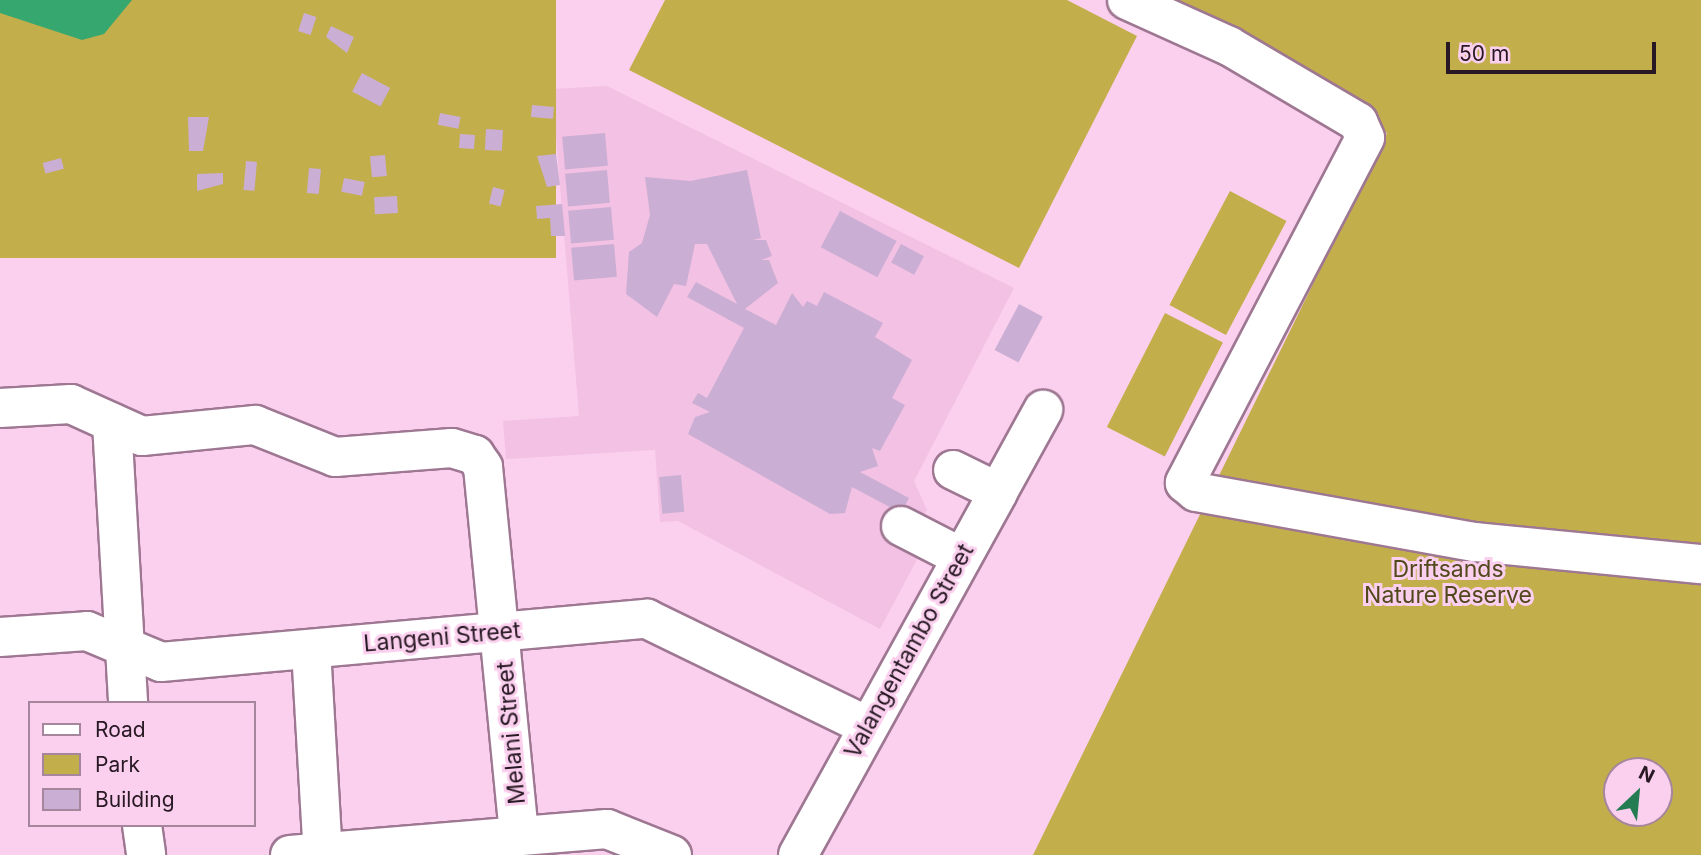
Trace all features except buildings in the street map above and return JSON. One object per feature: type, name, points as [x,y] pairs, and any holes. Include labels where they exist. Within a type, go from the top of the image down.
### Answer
[{"type":"street","points":[[1127,0],[1229,46],[1358,122],[1365,138],[1185,483],[1196,492],[1475,542],[1701,564]]},
{"type":"street","name":"Melani Street","points":[[0,408],[71,404],[111,423],[153,436],[255,425],[335,457],[464,450],[483,467],[502,632],[519,835]]},
{"type":"street","name":"Valangentambo Street","points":[[799,855],[867,726],[1043,410]]},
{"type":"street","points":[[111,423],[128,701]]},
{"type":"street","points":[[953,470],[998,492]]},
{"type":"street","points":[[901,526],[961,557]]},
{"type":"street","name":"Langeni Street","points":[[0,637],[87,631],[162,662],[656,621],[867,726]]},
{"type":"street","points":[[311,649],[312,854],[607,829],[672,855]]},
{"type":"street","points":[[142,827],[146,855]]},
{"type":"shaded area","points":[[0,0],[132,0],[104,34],[82,40],[0,13]]},
{"type":"shaded area","points":[[607,86],[1014,288],[914,481],[927,510],[907,547],[920,554],[880,629],[678,521],[660,522],[655,450],[506,459],[503,421],[579,416],[552,89]]},
{"type":"green space","points":[[0,0],[556,0],[556,258],[0,258]]},
{"type":"green space","points":[[665,0],[1067,0],[1137,36],[1019,268],[629,70]]},
{"type":"green space","name":"Driftsands Nature Reserve","points":[[1136,0],[1701,0],[1701,855],[1033,855],[1387,133]]},
{"type":"green space","points":[[1230,191],[1287,221],[1226,335],[1169,305]]},
{"type":"green space","points":[[1165,313],[1223,343],[1165,457],[1107,427]]}]
